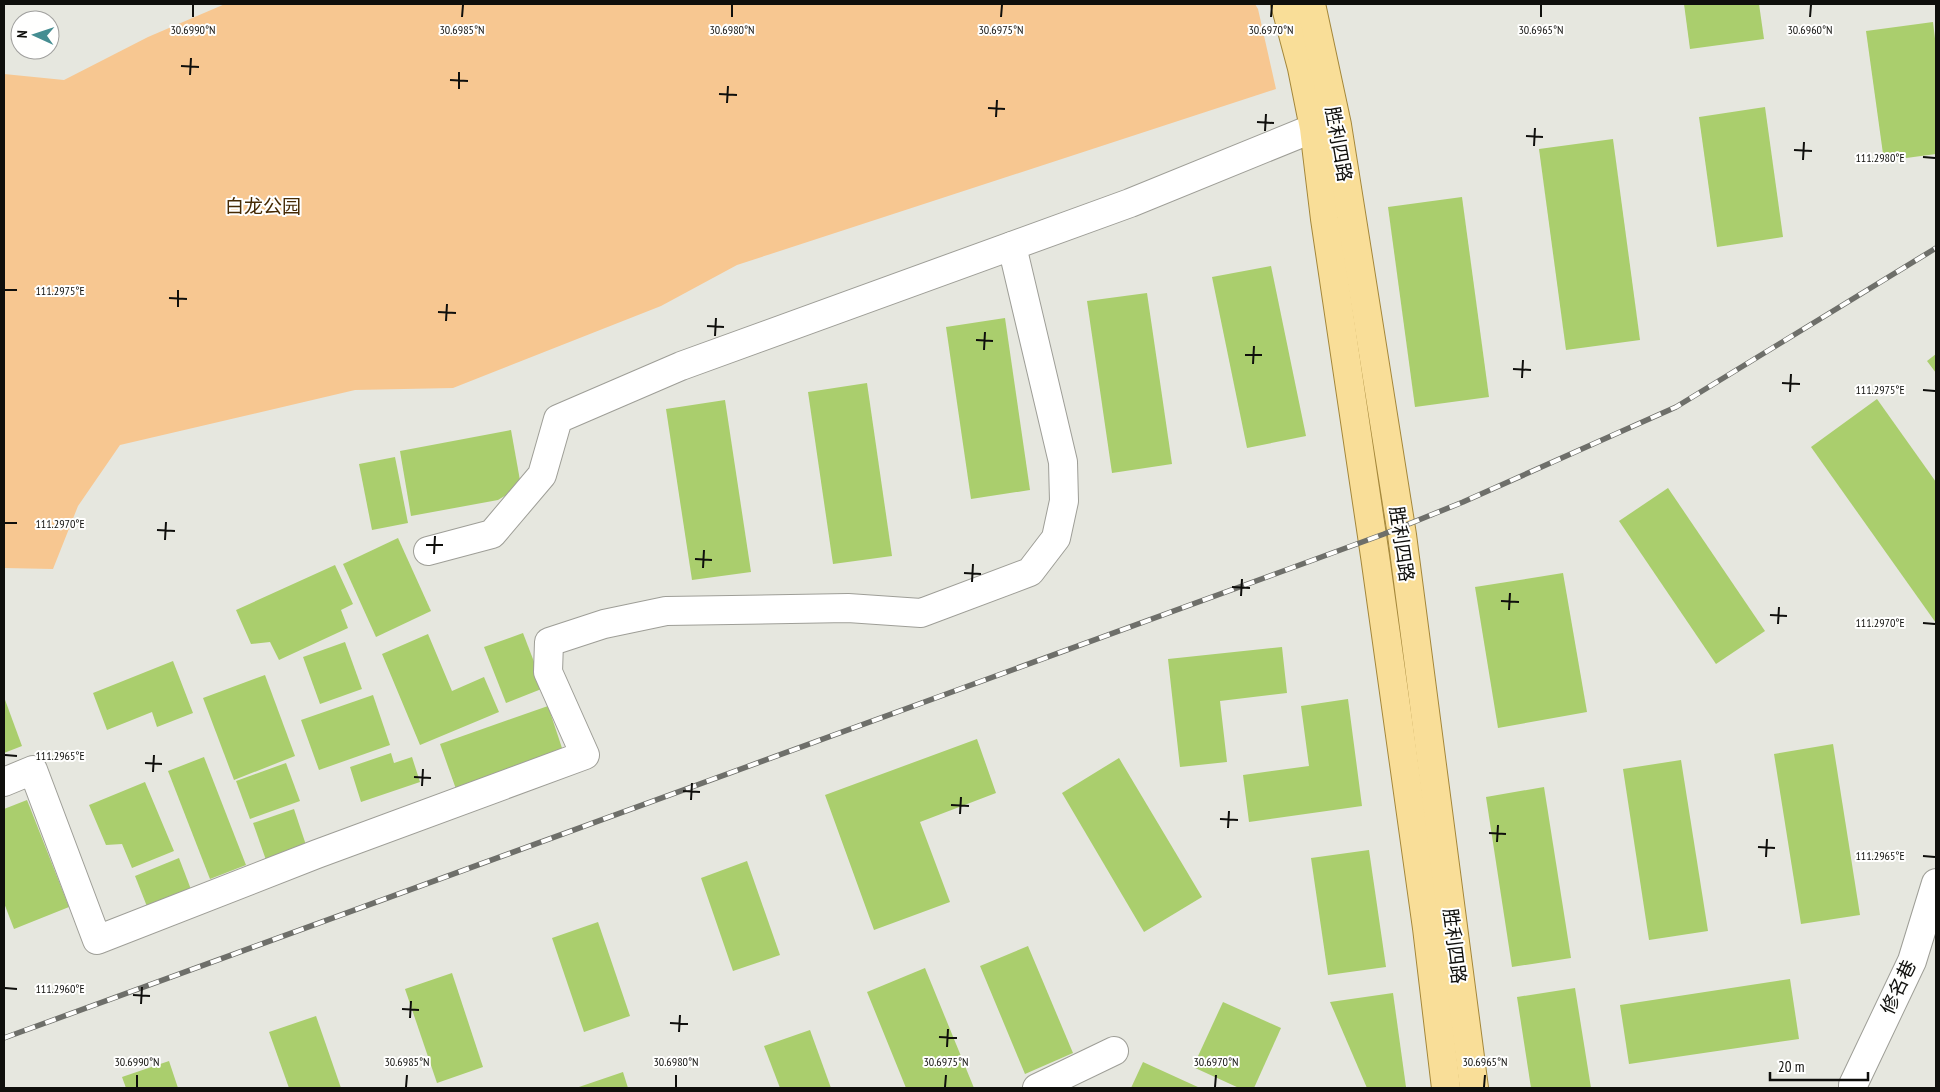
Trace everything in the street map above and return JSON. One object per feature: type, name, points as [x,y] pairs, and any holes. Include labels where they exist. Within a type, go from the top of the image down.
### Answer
[{"type":"main road","name":"胜利四路","points":[[1285,4],[1302,68],[1314,128],[1324,220],[1373,546],[1427,928],[1446,1088]]},
{"type":"main road","name":"胜利四路","points":[[1311,4],[1337,125],[1402,535],[1474,1088]]},
{"type":"street","points":[[428,551],[492,534],[542,475],[558,419],[681,366],[1130,203],[1314,128]]},
{"type":"street","points":[[4,782],[33,770],[97,940],[326,850],[585,755],[548,672],[549,642],[604,624],[666,611],[848,608],[921,613],[1030,572],[1056,538],[1064,501],[1063,462],[1012,246]]},
{"type":"street","name":"修名巷","points":[[1853,1088],[1912,961],[1936,883]]},
{"type":"street","points":[[1037,1088],[1114,1051]]},
{"type":"green space","name":"白龙公园","points":[[225,4],[1255,4],[1258,9],[1276,89],[737,265],[661,306],[453,388],[355,390],[120,445],[78,506],[53,569],[4,568],[4,74],[64,80],[148,37]]},
{"type":"building","points":[[1684,4],[1759,4],[1764,39],[1690,49]]},
{"type":"building","points":[[1933,22],[1936,47],[1936,154],[1884,161],[1866,31]]},
{"type":"building","points":[[1765,107],[1783,237],[1717,247],[1699,117]]},
{"type":"building","points":[[1613,139],[1640,340],[1566,350],[1539,149]]},
{"type":"building","points":[[1462,197],[1489,397],[1415,407],[1388,207]]},
{"type":"building","points":[[1271,266],[1306,436],[1247,448],[1212,277]]},
{"type":"building","points":[[1147,293],[1172,464],[1112,473],[1087,301]]},
{"type":"building","points":[[1005,318],[1030,490],[971,499],[946,327]]},
{"type":"building","points":[[1936,354],[1936,373],[1927,361]]},
{"type":"building","points":[[867,383],[892,556],[833,564],[808,392]]},
{"type":"building","points":[[1877,399],[1936,482],[1936,623],[1811,447]]},
{"type":"building","points":[[725,400],[751,572],[692,580],[666,409]]},
{"type":"building","points":[[511,430],[521,486],[498,500],[411,516],[400,451]]},
{"type":"building","points":[[395,457],[408,523],[372,530],[359,464]]},
{"type":"building","points":[[1668,488],[1765,631],[1716,664],[1619,521]]},
{"type":"building","points":[[398,538],[431,611],[376,637],[343,564]]},
{"type":"building","points":[[335,565],[353,604],[341,610],[348,628],[279,660],[270,642],[251,644],[236,610]]},
{"type":"building","points":[[1563,573],[1587,712],[1498,728],[1475,587]]},
{"type":"building","points":[[523,633],[544,688],[506,703],[484,647]]},
{"type":"building","points":[[428,634],[452,691],[484,677],[499,712],[420,745],[382,654]]},
{"type":"building","points":[[345,642],[362,689],[320,704],[303,657]]},
{"type":"building","points":[[1282,647],[1287,693],[1220,701],[1227,762],[1180,767],[1168,659]]},
{"type":"building","points":[[173,661],[193,713],[157,727],[152,712],[107,730],[93,693]]},
{"type":"building","points":[[265,675],[295,756],[234,780],[203,698]]},
{"type":"building","points":[[373,695],[390,745],[319,770],[301,720]]},
{"type":"building","points":[[4,697],[22,746],[4,753]]},
{"type":"building","points":[[1348,699],[1362,806],[1249,822],[1243,775],[1309,766],[1301,706]]},
{"type":"building","points":[[548,706],[563,751],[456,789],[440,744]]},
{"type":"building","points":[[977,739],[996,793],[920,822],[950,902],[874,930],[825,795]]},
{"type":"building","points":[[1833,744],[1860,915],[1801,924],[1774,754]]},
{"type":"building","points":[[391,753],[394,763],[412,757],[420,782],[361,802],[350,767]]},
{"type":"building","points":[[204,757],[246,865],[210,879],[168,771]]},
{"type":"building","points":[[1119,758],[1202,897],[1144,932],[1062,793]]},
{"type":"building","points":[[1681,760],[1708,931],[1649,940],[1623,769]]},
{"type":"building","points":[[286,763],[300,801],[250,819],[236,781]]},
{"type":"building","points":[[145,782],[174,851],[132,868],[122,844],[106,845],[89,805]]},
{"type":"building","points":[[1544,787],[1571,958],[1512,967],[1486,797]]},
{"type":"building","points":[[27,800],[69,907],[14,929],[4,903],[4,809]]},
{"type":"building","points":[[294,809],[306,845],[266,860],[253,823]]},
{"type":"building","points":[[1369,850],[1386,967],[1328,975],[1311,858]]},
{"type":"building","points":[[179,858],[192,892],[148,909],[135,876]]},
{"type":"building","points":[[747,861],[780,955],[733,971],[701,878]]},
{"type":"building","points":[[598,922],[630,1016],[584,1032],[552,938]]},
{"type":"building","points":[[1028,946],[1073,1053],[1025,1074],[980,966]]},
{"type":"building","points":[[925,968],[974,1088],[906,1088],[867,992]]},
{"type":"building","points":[[452,973],[483,1067],[437,1083],[405,989]]},
{"type":"building","points":[[1790,979],[1799,1039],[1629,1064],[1620,1005]]},
{"type":"building","points":[[1575,988],[1591,1088],[1531,1088],[1517,997]]},
{"type":"building","points":[[1393,993],[1406,1087],[1367,1088],[1330,1002]]},
{"type":"building","points":[[1223,1002],[1281,1028],[1254,1088],[1239,1088],[1193,1067]]},
{"type":"building","points":[[316,1016],[341,1088],[289,1088],[269,1032]]},
{"type":"building","points":[[810,1030],[831,1088],[780,1088],[764,1046]]},
{"type":"building","points":[[169,1061],[178,1088],[126,1088],[122,1077]]},
{"type":"building","points":[[1143,1062],[1200,1088],[1131,1088]]},
{"type":"building","points":[[623,1072],[628,1088],[576,1088]]},
{"type":"railway","points":[[4,1038],[1384,534],[1463,502],[1676,407],[1936,248]]}]
